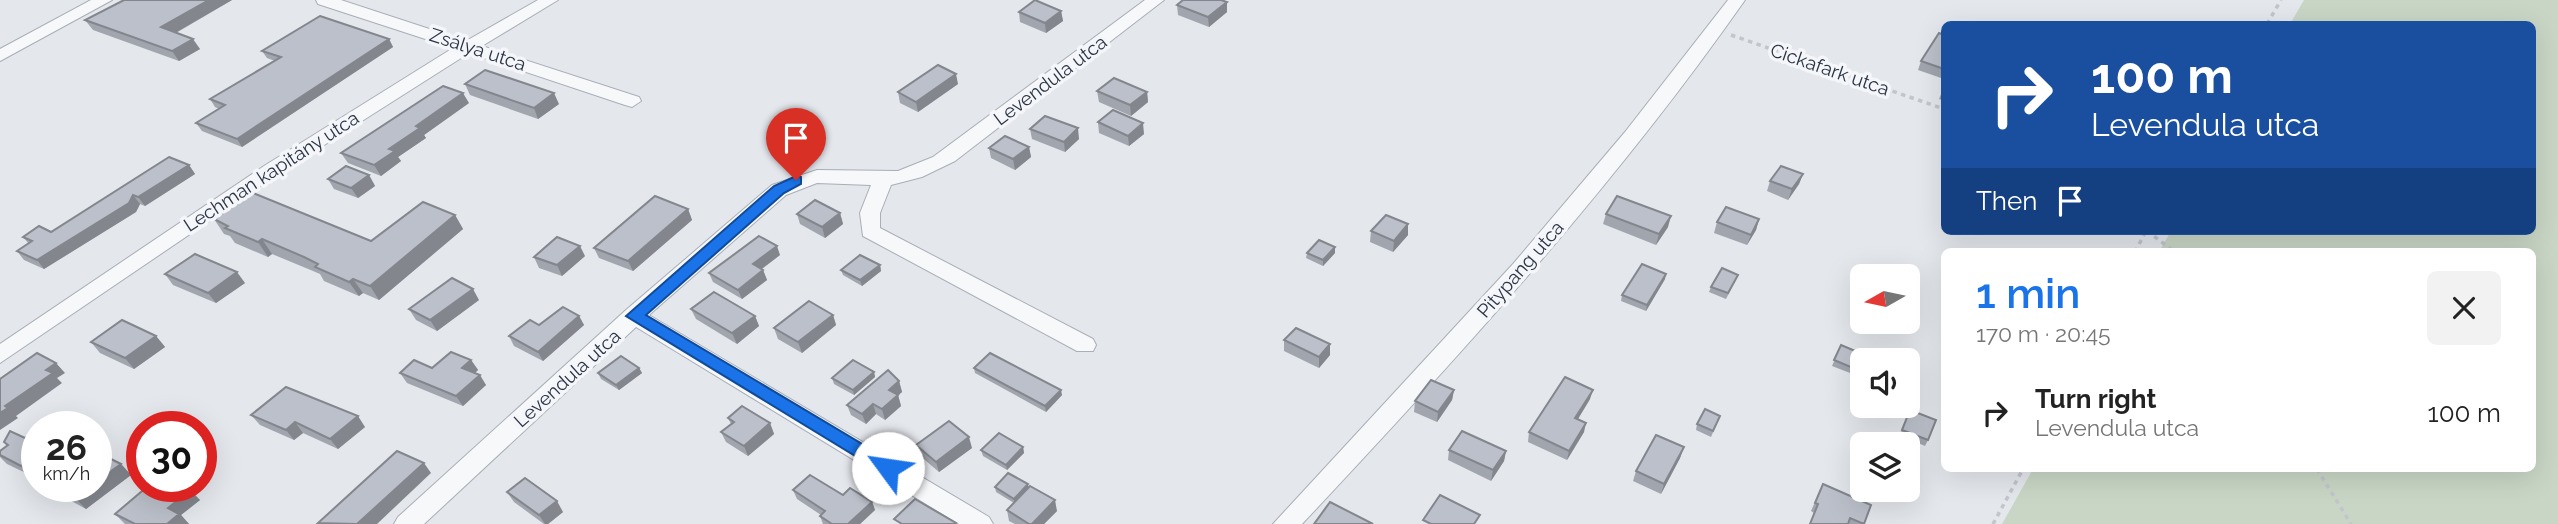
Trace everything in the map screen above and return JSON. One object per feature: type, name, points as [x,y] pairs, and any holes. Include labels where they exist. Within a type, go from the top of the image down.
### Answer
[{"type":"street","points":[[0,56],[104,0]]},
{"type":"street","name":"Zsálya utca","points":[[324,0],[468,45],[632,101]]},
{"type":"street","name":"Lechman kapitány utca","points":[[0,355],[232,195],[468,45],[550,0]]},
{"type":"street","name":"Levendula utca","points":[[407,524],[634,316],[779,190],[796,180],[825,174],[883,179],[919,170],[948,157],[1156,0]]},
{"type":"street","name":"Pitypang utca","points":[[1286,524],[1388,419],[1584,195],[1737,0]]},
{"type":"street","points":[[883,179],[870,213],[870,231],[1086,345]]},
{"type":"street","points":[[634,316],[980,524]]},
{"type":"path","points":[[2269,21],[2281,0]]},
{"type":"path","name":"Cickafark utca","points":[[1716,29],[1941,108]]},
{"type":"path","points":[[2152,235],[2169,248]]},
{"type":"path","points":[[1993,524],[2021,472]]},
{"type":"path","points":[[2319,472],[2351,524]]},
{"type":"green space","points":[[2304,0],[2558,0],[2558,524],[2002,524],[2031,472],[2536,472],[2536,248],[2161,248],[2169,235],[2536,235],[2536,21],[2292,21]]},
{"type":"building","points":[[124,0],[209,0],[161,27],[193,39],[172,51],[85,20]]},
{"type":"building","points":[[1035,0],[1061,11],[1045,23],[1019,12]]},
{"type":"building","points":[[1183,0],[1227,2],[1208,17],[1177,5]]},
{"type":"building","points":[[320,16],[389,39],[237,139],[196,123],[225,105],[210,99],[281,57],[262,51]]},
{"type":"building","points":[[1939,33],[1941,34],[1941,68],[1921,61]]},
{"type":"building","points":[[938,65],[956,74],[916,102],[898,92]]},
{"type":"building","points":[[485,70],[554,93],[534,108],[465,84]]},
{"type":"building","points":[[1114,78],[1147,92],[1130,105],[1097,91]]},
{"type":"building","points":[[443,86],[463,93],[416,126],[420,128],[389,149],[395,151],[374,165],[341,153]]},
{"type":"building","points":[[1113,110],[1143,123],[1128,136],[1098,122]]},
{"type":"building","points":[[1045,116],[1078,128],[1064,142],[1030,129]]},
{"type":"building","points":[[1005,136],[1029,147],[1013,159],[989,148]]},
{"type":"building","points":[[169,157],[189,165],[138,197],[133,195],[129,203],[37,260],[17,251],[32,241],[23,237],[39,226],[51,232]]},
{"type":"building","points":[[346,166],[369,175],[351,188],[328,179]]},
{"type":"building","points":[[1781,166],[1803,174],[1792,189],[1770,181]]},
{"type":"building","points":[[253,193],[371,241],[423,202],[455,215],[370,286],[353,279],[349,282],[315,267],[318,264],[304,257],[262,239],[258,242],[225,228],[228,226],[214,219]]},
{"type":"building","points":[[655,196],[688,209],[628,261],[594,248]]},
{"type":"building","points":[[1617,196],[1671,216],[1659,234],[1606,214]]},
{"type":"building","points":[[815,200],[840,213],[822,227],[797,214]]},
{"type":"building","points":[[1726,207],[1759,219],[1751,235],[1717,222]]},
{"type":"building","points":[[1386,215],[1408,224],[1394,241],[1371,231]]},
{"type":"building","points":[[759,236],[777,246],[753,264],[763,270],[738,290],[709,273]]},
{"type":"building","points":[[557,237],[580,246],[557,265],[534,257]]},
{"type":"building","points":[[1319,240],[1335,247],[1323,260],[1307,253]]},
{"type":"building","points":[[195,254],[237,272],[208,293],[165,274]]},
{"type":"building","points":[[860,255],[880,265],[860,280],[841,270]]},
{"type":"building","points":[[1642,264],[1666,274],[1647,305],[1622,295]]},
{"type":"building","points":[[1722,268],[1738,275],[1728,293],[1711,287]]},
{"type":"building","points":[[452,278],[473,289],[430,320],[409,309]]},
{"type":"building","points":[[714,292],[755,316],[732,333],[691,309]]},
{"type":"building","points":[[809,301],[833,315],[798,342],[774,328]]},
{"type":"building","points":[[563,307],[579,316],[538,352],[509,336],[530,320],[539,325]]},
{"type":"building","points":[[122,320],[156,336],[125,358],[91,342]]},
{"type":"building","points":[[1296,328],[1330,344],[1319,357],[1284,340]]},
{"type":"building","points":[[1841,345],[1850,349],[1850,367],[1834,360]]},
{"type":"building","points":[[451,352],[471,360],[462,368],[480,375],[456,396],[400,373],[414,360],[432,368]]},
{"type":"building","points":[[37,353],[56,363],[46,370],[53,373],[5,406],[8,408],[0,413],[0,379]]},
{"type":"building","points":[[990,353],[1061,390],[1045,406],[974,368]]},
{"type":"building","points":[[621,356],[639,368],[616,385],[598,373]]},
{"type":"building","points":[[853,360],[874,372],[853,390],[832,378]]},
{"type":"building","points":[[888,370],[899,381],[889,390],[898,395],[882,409],[873,404],[862,414],[847,405]]},
{"type":"building","points":[[1565,377],[1593,390],[1575,418],[1586,423],[1569,451],[1529,432]]},
{"type":"building","points":[[1431,380],[1454,390],[1438,412],[1415,401]]},
{"type":"building","points":[[286,387],[358,416],[330,439],[295,422],[286,430],[251,415]]},
{"type":"building","points":[[742,406],[770,423],[744,446],[721,432],[734,422],[728,418]]},
{"type":"building","points":[[1705,409],[1720,416],[1713,431],[1697,424]]},
{"type":"building","points":[[1920,414],[1936,420],[1928,440],[1920,437],[1920,432],[1902,430],[1907,418],[1920,418]]},
{"type":"building","points":[[949,421],[969,437],[936,462],[916,445]]},
{"type":"building","points":[[10,431],[21,436],[21,466],[0,455],[0,451],[8,445],[4,442]]},
{"type":"building","points":[[1462,431],[1506,451],[1493,470],[1449,450]]},
{"type":"building","points":[[999,433],[1023,447],[1006,465],[981,450]]},
{"type":"building","points":[[1656,435],[1684,447],[1664,484],[1636,471]]},
{"type":"building","points":[[397,451],[424,463],[357,524],[318,523]]},
{"type":"building","points":[[112,460],[121,464],[112,470]]},
{"type":"building","points":[[1008,473],[1028,484],[1014,499],[995,487]]},
{"type":"building","points":[[810,475],[843,495],[850,488],[872,502],[848,524],[832,524],[820,516],[825,511],[793,490]]},
{"type":"building","points":[[525,478],[557,501],[539,515],[507,492]]},
{"type":"building","points":[[1823,484],[1850,496],[1850,502],[1871,505],[1864,524],[1850,518],[1848,524],[1810,524],[1818,504],[1815,503]]},
{"type":"building","points":[[1030,486],[1055,500],[1032,524],[1007,510]]},
{"type":"building","points":[[1440,495],[1480,515],[1474,524],[1431,524],[1423,520]]},
{"type":"building","points":[[915,499],[956,523],[902,524],[894,519]]},
{"type":"building","points":[[129,502],[175,502],[168,508],[179,514],[167,524],[135,524],[115,514]]},
{"type":"building","points":[[1330,502],[1373,524],[1314,524]]},
{"type":"route","points":[[796,180],[779,190],[634,316],[888,468]]}]
